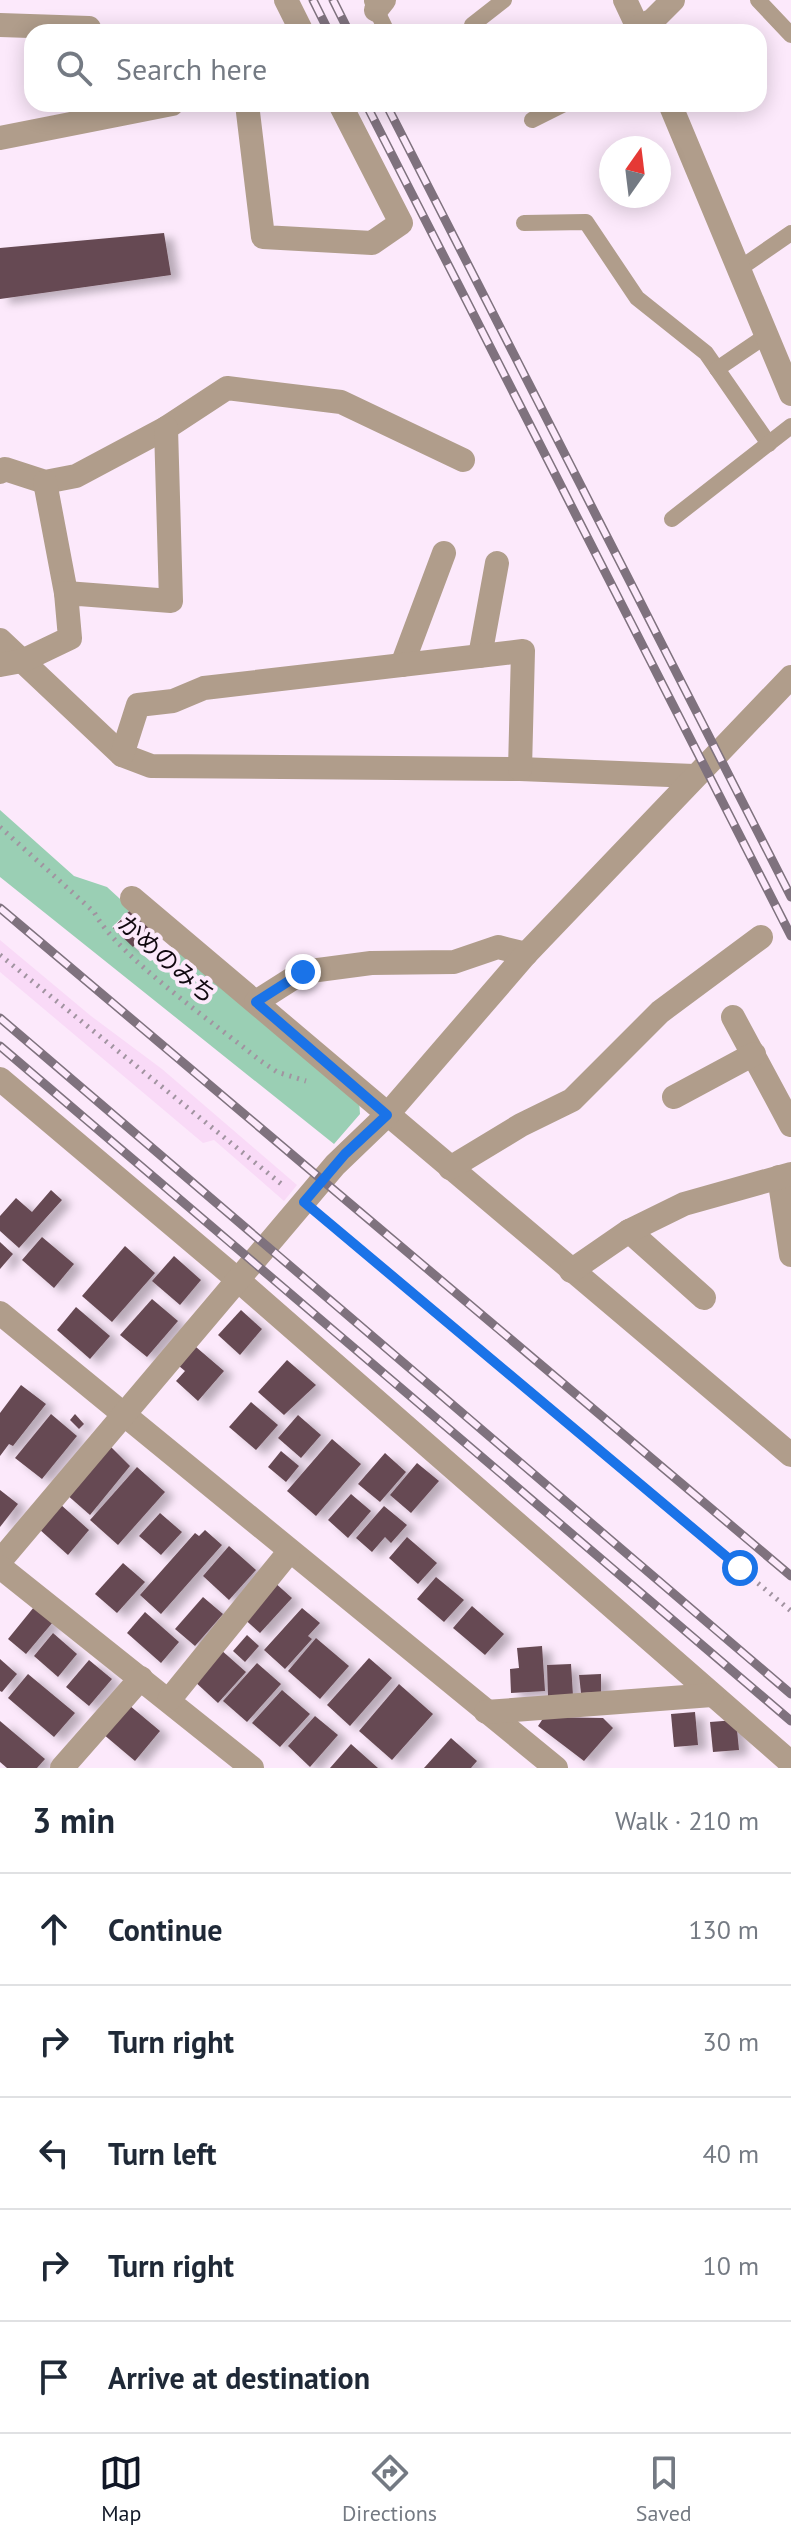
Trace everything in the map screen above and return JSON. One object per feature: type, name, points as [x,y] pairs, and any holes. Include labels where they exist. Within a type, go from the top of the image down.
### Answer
[{"type":"street","points":[[286,0],[298,24]]},
{"type":"street","points":[[625,0],[636,24]]},
{"type":"street","points":[[647,24],[673,0]]},
{"type":"street","points":[[0,25],[24,26]]},
{"type":"street","points":[[0,138],[94,112]]},
{"type":"street","points":[[248,112],[263,237],[372,243],[401,223],[344,112]]},
{"type":"street","points":[[673,112],[791,394]]},
{"type":"street","points":[[0,472],[5,469],[45,482],[76,476],[166,428],[227,388],[341,402],[463,460]]},
{"type":"street","points":[[66,593],[171,601],[166,428]]},
{"type":"street","points":[[11,663],[70,638],[66,593],[45,482]]},
{"type":"street","points":[[402,665],[444,553]]},
{"type":"street","points":[[480,656],[497,563]]},
{"type":"street","points":[[0,640],[11,663],[122,755],[151,766],[520,769],[694,776]]},
{"type":"street","points":[[122,755],[138,705],[173,701],[204,688],[523,651],[520,769]]},
{"type":"street","points":[[252,1768],[0,1564],[345,1154],[387,1115],[526,954],[791,677]]},
{"type":"street","points":[[132,898],[791,1455]]},
{"type":"street","points":[[450,1168],[521,1125],[572,1100],[660,1012],[761,937]]},
{"type":"street","points":[[256,1002],[303,972],[371,963],[454,962],[498,947],[526,954]]},
{"type":"street","points":[[733,1017],[791,1125]]},
{"type":"street","points":[[674,1097],[754,1054]]},
{"type":"street","points":[[0,1079],[238,1280],[791,1763]]},
{"type":"street","points":[[571,1271],[629,1231],[684,1204],[785,1176],[791,1255]]},
{"type":"street","points":[[629,1231],[704,1298]]},
{"type":"street","points":[[0,1313],[556,1768]]},
{"type":"street","points":[[169,1700],[289,1552]]},
{"type":"street","points":[[62,1768],[141,1678]]},
{"type":"street","points":[[486,1712],[712,1695]]},
{"type":"lane","points":[[473,24],[504,0]]},
{"type":"lane","points":[[758,0],[791,35]]},
{"type":"lane","points":[[532,120],[548,112]]},
{"type":"lane","points":[[524,223],[586,222],[637,298],[706,353],[769,444]]},
{"type":"lane","points":[[739,269],[791,233]]},
{"type":"lane","points":[[717,369],[767,335]]},
{"type":"lane","points":[[672,519],[791,426]]},
{"type":"path","name":"かめのみち","points":[[0,827],[94,912],[102,927],[134,957],[258,1059],[277,1072],[303,1081],[317,1081]]},
{"type":"path","points":[[0,955],[304,1202],[791,1611]]},
{"type":"shaded area","points":[[0,940],[91,1016],[162,1069],[297,1185],[284,1201],[214,1140],[203,1143],[0,972]]},
{"type":"green space","points":[[0,810],[74,876],[107,887],[131,909],[112,927],[150,961],[184,951],[359,1100],[360,1114],[334,1144],[0,877]]},
{"type":"building","points":[[164,233],[171,275],[0,299],[0,248]]},
{"type":"building","points":[[131,909],[150,928],[133,947],[113,928]]},
{"type":"building","points":[[51,1190],[62,1200],[19,1248],[0,1231],[0,1216],[16,1198],[32,1212]]},
{"type":"building","points":[[42,1237],[74,1264],[54,1288],[22,1260]]},
{"type":"building","points":[[0,1242],[13,1254],[0,1269]]},
{"type":"building","points":[[125,1246],[155,1273],[112,1322],[82,1296]]},
{"type":"building","points":[[174,1256],[201,1280],[180,1305],[152,1281]]},
{"type":"building","points":[[152,1299],[178,1321],[147,1357],[120,1335]]},
{"type":"building","points":[[76,1307],[110,1336],[90,1359],[57,1330]]},
{"type":"building","points":[[241,1310],[262,1329],[240,1355],[218,1335]]},
{"type":"building","points":[[196,1347],[224,1371],[198,1401],[176,1381],[185,1371],[179,1366]]},
{"type":"building","points":[[287,1360],[316,1385],[284,1415],[258,1392]]},
{"type":"building","points":[[21,1385],[46,1404],[13,1446],[9,1444],[0,1456],[0,1413]]},
{"type":"building","points":[[251,1402],[278,1425],[256,1450],[229,1427]]},
{"type":"building","points":[[51,1414],[77,1436],[42,1479],[15,1458]]},
{"type":"building","points":[[75,1414],[84,1424],[79,1429],[70,1420]]},
{"type":"building","points":[[298,1415],[321,1435],[301,1458],[278,1438]]},
{"type":"building","points":[[332,1439],[361,1464],[316,1516],[287,1491]]},
{"type":"building","points":[[108,1444],[130,1466],[90,1515],[66,1494]]},
{"type":"building","points":[[281,1451],[299,1466],[286,1482],[268,1467]]},
{"type":"building","points":[[385,1453],[406,1472],[380,1502],[358,1484]]},
{"type":"building","points":[[417,1463],[439,1481],[411,1513],[390,1495]]},
{"type":"building","points":[[137,1467],[165,1492],[118,1545],[90,1520]]},
{"type":"building","points":[[0,1490],[18,1504],[0,1527]]},
{"type":"building","points":[[351,1494],[371,1511],[348,1538],[328,1520]]},
{"type":"building","points":[[60,1504],[89,1530],[68,1555],[39,1529]]},
{"type":"building","points":[[384,1506],[407,1525],[391,1543],[385,1537],[372,1552],[356,1538]]},
{"type":"building","points":[[160,1513],[182,1532],[161,1555],[139,1536]]},
{"type":"building","points":[[205,1530],[222,1545],[161,1614],[140,1595],[195,1533],[199,1536]]},
{"type":"building","points":[[407,1537],[437,1563],[418,1584],[389,1558]]},
{"type":"building","points":[[229,1546],[256,1570],[229,1600],[203,1576]]},
{"type":"building","points":[[123,1563],[145,1582],[117,1613],[95,1594]]},
{"type":"building","points":[[436,1577],[464,1600],[444,1622],[417,1599]]},
{"type":"building","points":[[273,1581],[292,1598],[260,1633],[241,1616]]},
{"type":"building","points":[[203,1597],[223,1614],[195,1646],[175,1629]]},
{"type":"building","points":[[472,1606],[504,1634],[485,1655],[453,1628]]},
{"type":"building","points":[[34,1607],[53,1622],[26,1654],[8,1639]]},
{"type":"building","points":[[302,1608],[320,1623],[308,1636],[312,1639],[285,1669],[264,1650]]},
{"type":"building","points":[[145,1612],[179,1642],[161,1663],[127,1633]]},
{"type":"building","points":[[53,1633],[77,1654],[58,1677],[34,1656]]},
{"type":"building","points":[[247,1635],[259,1646],[245,1662],[233,1651]]},
{"type":"building","points":[[316,1638],[349,1666],[320,1699],[288,1671]]},
{"type":"building","points":[[542,1646],[545,1691],[511,1693],[510,1669],[519,1668],[517,1648]]},
{"type":"building","points":[[220,1649],[246,1672],[218,1703],[193,1680]]},
{"type":"building","points":[[369,1658],[392,1678],[350,1726],[327,1705]]},
{"type":"building","points":[[0,1659],[17,1674],[2,1692],[0,1691]]},
{"type":"building","points":[[89,1660],[112,1679],[89,1706],[66,1687]]},
{"type":"building","points":[[257,1663],[281,1684],[247,1722],[223,1701]]},
{"type":"building","points":[[571,1664],[573,1696],[548,1697],[547,1665]]},
{"type":"building","points":[[28,1674],[75,1713],[54,1737],[8,1698]]},
{"type":"building","points":[[601,1674],[601,1692],[581,1693],[579,1675]]},
{"type":"building","points":[[399,1684],[433,1714],[392,1760],[359,1731]]},
{"type":"building","points":[[282,1690],[310,1714],[280,1747],[252,1723]]},
{"type":"building","points":[[129,1705],[160,1731],[135,1761],[103,1734]]},
{"type":"building","points":[[695,1712],[698,1745],[674,1747],[671,1714]]},
{"type":"building","points":[[315,1716],[338,1735],[310,1767],[288,1746]]},
{"type":"building","points":[[544,1717],[603,1718],[613,1728],[584,1761],[538,1726]]},
{"type":"building","points":[[736,1720],[739,1750],[713,1752],[710,1722]]},
{"type":"building","points":[[0,1721],[45,1759],[37,1768],[7,1768],[0,1762]]},
{"type":"building","points":[[451,1738],[477,1761],[471,1768],[424,1768]]},
{"type":"building","points":[[351,1744],[378,1768],[330,1768]]},
{"type":"railway","points":[[313,0],[325,24]]},
{"type":"railway","points":[[333,0],[345,24]]},
{"type":"railway","points":[[370,112],[791,936]]},
{"type":"railway","points":[[390,112],[791,897]]},
{"type":"railway","points":[[0,908],[791,1576]]},
{"type":"railway","points":[[0,1018],[791,1694]]},
{"type":"railway","points":[[0,1046],[791,1721]]},
{"type":"route","points":[[303,972],[256,1002],[387,1115],[345,1154],[304,1202],[740,1568]]}]
